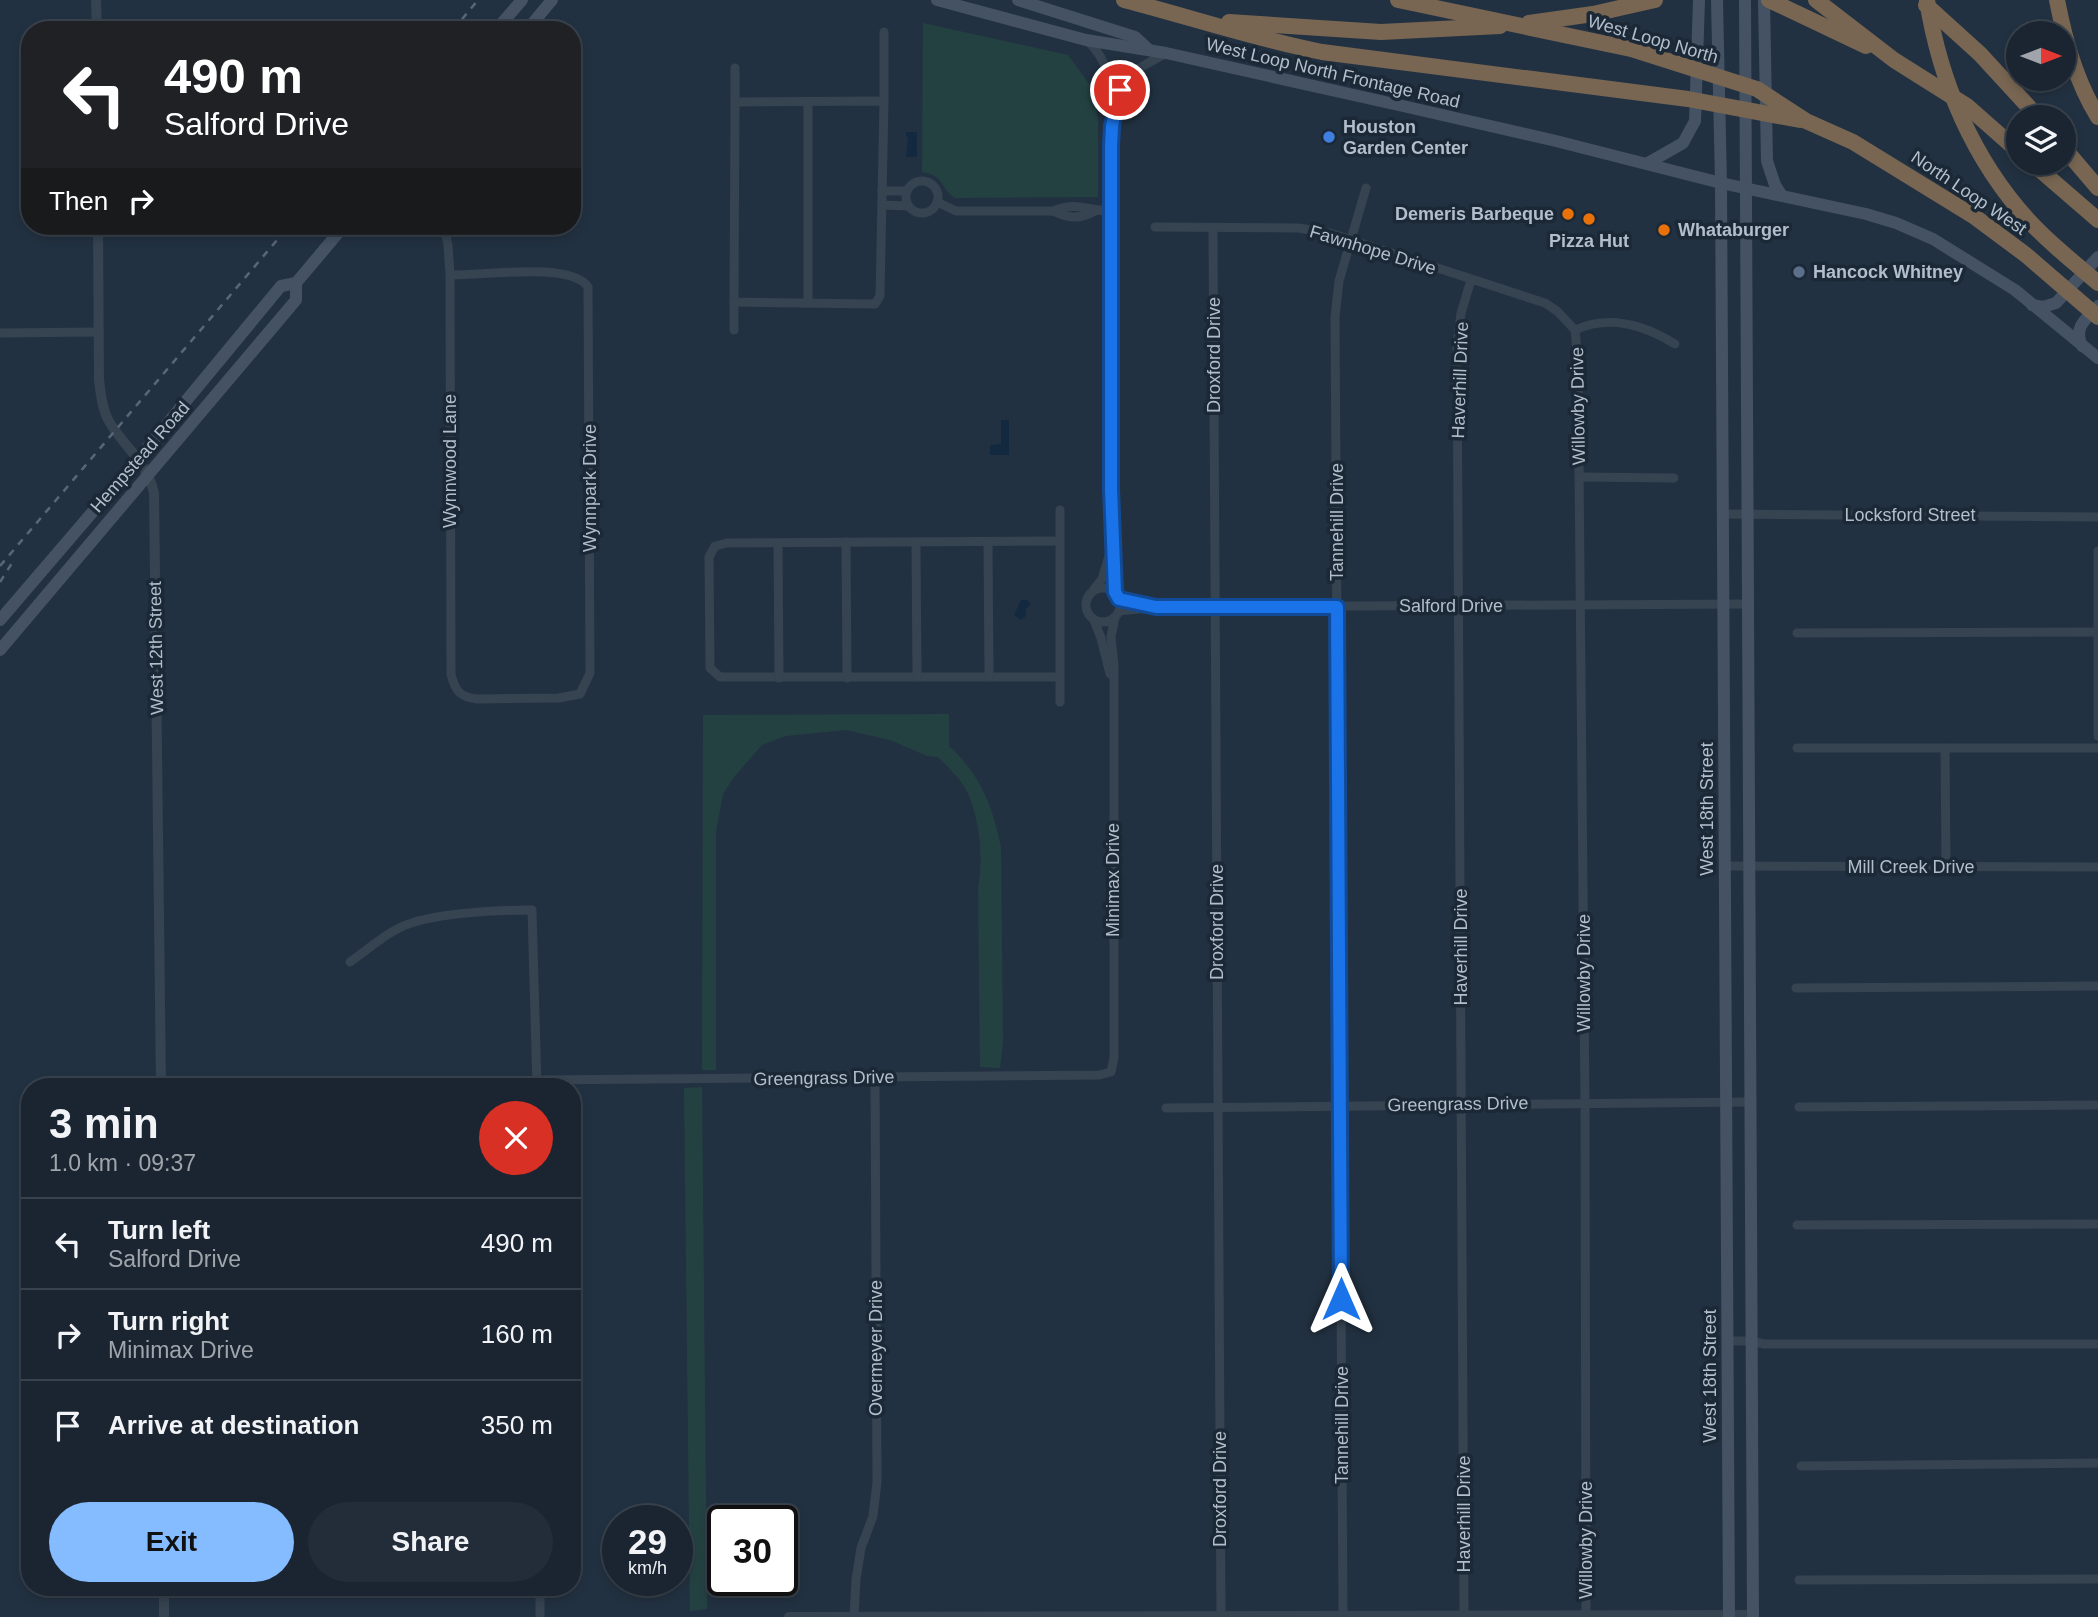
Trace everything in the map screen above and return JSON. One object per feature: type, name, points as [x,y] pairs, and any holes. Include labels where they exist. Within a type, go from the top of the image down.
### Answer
[{"type":"highway","points":[[1124,0],[1276,43],[1322,52],[1688,99],[1806,121]]},
{"type":"highway","name":"West Loop North","points":[[1398,0],[1631,49],[1757,89],[1806,121]]},
{"type":"highway","points":[[1205,21],[1381,32],[1426,31],[1529,23],[1593,14],[1655,0]]},
{"type":"highway","points":[[1767,0],[1894,60]]},
{"type":"highway","points":[[1816,0],[1894,60],[1967,106],[2006,140]]},
{"type":"highway","points":[[1921,0],[1980,54],[2027,105]]},
{"type":"highway","points":[[1927,0],[1932,32],[1946,83],[1967,130],[1989,169],[2029,221],[2098,283]]},
{"type":"highway","points":[[2057,0],[2076,70],[2098,117]]},
{"type":"highway","name":"North Loop West","points":[[1806,121],[1853,142],[1975,217],[2026,255],[2098,317]]},
{"type":"highway","points":[[2076,162],[2098,188]]},
{"type":"highway","points":[[2046,175],[2098,220]]},
{"type":"main road","points":[[504,21],[522,0]]},
{"type":"main road","points":[[534,21],[552,0]]},
{"type":"main road","name":"West Loop North Frontage Road","points":[[937,0],[1086,40],[1166,53],[1648,163],[1721,183],[1896,223],[1933,239],[2015,290],[2098,358]]},
{"type":"main road","points":[[1018,0],[1135,37],[1149,50]]},
{"type":"main road","points":[[1648,163],[1683,143],[1695,121],[1699,0]]},
{"type":"main road","name":"West 18th Street","points":[[1717,0],[1721,183],[1729,1616]]},
{"type":"main road","points":[[1745,0],[1747,866],[1753,1616]]},
{"type":"main road","points":[[1767,0],[1767,161],[1775,185],[1782,196]]},
{"type":"main road","name":"Hempstead Road","points":[[0,620],[281,286],[296,283],[336,235]]},
{"type":"main road","points":[[2032,305],[2043,307],[2056,303],[2098,257]]},
{"type":"main road","name":"Hempstead Road","points":[[0,650],[296,300],[296,283]]},
{"type":"main road","points":[[1721,285],[1745,291]]},
{"type":"main road","points":[[2082,347],[2077,333],[2080,325],[2098,306]]},
{"type":"main road","points":[[0,620],[15,633]]},
{"type":"main road","points":[[1724,735],[1747,734]]},
{"type":"main road","points":[[1725,986],[1748,986]]},
{"type":"main road","points":[[1728,1477],[1752,1477]]},
{"type":"street","points":[[96,0],[97,21]]},
{"type":"street","points":[[734,302],[874,304],[880,296],[884,32]]},
{"type":"street","points":[[1086,40],[1105,61],[1109,74],[1112,126],[1112,546],[1115,555],[1117,614],[1105,622],[1094,620],[1085,606],[1087,597],[1101,579],[1112,546]]},
{"type":"street","points":[[1112,126],[1123,82],[1141,66],[1166,53]]},
{"type":"street","points":[[734,68],[734,330]]},
{"type":"street","points":[[735,102],[884,101]]},
{"type":"street","points":[[808,102],[808,303]]},
{"type":"street","points":[[882,205],[908,206],[921,213],[931,211],[937,202],[934,187],[925,181],[914,183],[907,191],[908,206]]},
{"type":"street","name":"Tannehill Drive","points":[[1343,1617],[1335,317],[1339,281],[1366,188]]},
{"type":"street","points":[[882,191],[907,191]]},
{"type":"street","points":[[937,202],[956,211],[1053,211],[1067,205],[1084,205],[1095,211],[1111,211]]},
{"type":"street","name":"Fawnhope Drive","points":[[1155,227],[1298,228],[1330,233],[1545,303],[1575,330]]},
{"type":"street","name":"Droxford Drive","points":[[1213,228],[1221,1617]]},
{"type":"street","name":"West 12th Street","points":[[98,235],[99,380],[105,412],[110,423],[150,475],[154,493],[161,1078]]},
{"type":"street","name":"Wynnwood Lane","points":[[446,235],[450,275],[451,674],[457,692],[477,699],[568,698],[580,694]]},
{"type":"street","name":"Wynnpark Drive","points":[[450,275],[477,276],[504,272],[573,275],[584,281],[589,295],[591,636],[590,673],[580,694]]},
{"type":"street","name":"Haverhill Drive","points":[[1464,1616],[1457,345],[1461,313],[1471,280]]},
{"type":"street","points":[[1575,330],[1587,324],[1602,322],[1633,324],[1675,344]]},
{"type":"street","name":"Willowby Drive","points":[[1575,330],[1578,361],[1581,605],[1586,1616]]},
{"type":"street","points":[[0,333],[98,332]]},
{"type":"street","points":[[1579,477],[1674,478]]},
{"type":"street","points":[[1059,510],[1060,702]]},
{"type":"street","name":"Locksford Street","points":[[1722,514],[2098,517]]},
{"type":"street","points":[[1060,541],[721,544],[711,551],[709,570],[710,661],[714,674],[725,678],[1060,677]]},
{"type":"street","points":[[846,542],[847,678]]},
{"type":"street","points":[[916,542],[917,677]]},
{"type":"street","points":[[988,542],[989,677]]},
{"type":"street","points":[[778,543],[779,678]]},
{"type":"street","points":[[2098,551],[2098,736]]},
{"type":"street","points":[[1094,590],[1105,587],[1117,596]]},
{"type":"street","name":"Salford Drive","points":[[1117,596],[1156,607]]},
{"type":"street","name":"Salford Drive","points":[[1117,614],[1156,607],[1746,604]]},
{"type":"street","name":"Minimax Drive","points":[[1111,1072],[1114,1058],[1114,665],[1111,637],[1117,614]]},
{"type":"street","name":"Minimax Drive","points":[[1094,620],[1113,686]]},
{"type":"street","points":[[1797,633],[2098,632]]},
{"type":"street","points":[[1797,748],[2098,748]]},
{"type":"street","points":[[1945,748],[1946,868]]},
{"type":"street","name":"Mill Creek Drive","points":[[1724,866],[2098,867]]},
{"type":"street","points":[[350,962],[398,928],[420,920],[498,910],[531,910],[537,1078]]},
{"type":"street","points":[[1796,988],[2098,986]]},
{"type":"street","name":"Greengrass Drive","points":[[581,1082],[1098,1075],[1111,1072]]},
{"type":"street","name":"Overmeyer Drive","points":[[855,1617],[856,1579],[861,1548],[873,1516],[877,1482],[875,1077]]},
{"type":"street","name":"Greengrass Drive","points":[[1166,1108],[1749,1102]]},
{"type":"street","points":[[1799,1107],[2098,1105]]},
{"type":"street","points":[[1797,1226],[2098,1224]]},
{"type":"street","points":[[1727,1341],[1764,1344],[2098,1344]]},
{"type":"street","points":[[1801,1466],[2098,1463]]},
{"type":"street","points":[[1799,1580],[2098,1579]]},
{"type":"street","points":[[164,1596],[164,1617]]},
{"type":"street","points":[[540,1596],[540,1617]]},
{"type":"street","points":[[789,1617],[1753,1616]]},
{"type":"green space","points":[[923,23],[1068,55],[1093,89],[1098,120],[1098,197],[955,198],[939,179],[922,172]]},
{"type":"green space","points":[[949,714],[949,746],[969,768],[984,792],[1001,847],[1003,1042],[1000,1068],[980,1067],[978,889],[981,854],[976,819],[969,796],[960,780],[938,757],[927,756],[890,740],[846,730],[786,736],[762,745],[723,794],[716,831],[716,1070],[702,1070],[703,715]]},
{"type":"green space","points":[[702,1087],[707,1609],[690,1611],[690,1596],[693,1596],[693,1505],[689,1505],[684,1088]]},
{"type":"water","points":[[906,132],[917,132],[917,157],[906,157]]},
{"type":"water","points":[[1001,420],[1009,420],[1009,455],[990,455],[990,445],[1001,444]]},
{"type":"water","points":[[1021,600],[1027,600],[1031,604],[1026,609],[1026,616],[1021,620],[1014,615]]},
{"type":"railway","points":[[460,21],[478,0]]},
{"type":"railway","points":[[0,566],[281,235]]},
{"type":"railway","points":[[0,582],[14,560]]},
{"type":"place","name":"Houston Garden Center","points":[[1329,137]]},
{"type":"place","name":"Demeris Barbeque","points":[[1568,214]]},
{"type":"place","name":"Pizza Hut","points":[[1589,219]]},
{"type":"place","name":"Whataburger","points":[[1664,230]]},
{"type":"place","name":"Hancock Whitney","points":[[1799,272]]},
{"type":"route","points":[[1120,90],[1112,126],[1111,146],[1111,489],[1115,592],[1119,599],[1156,607],[1337,607],[1341,1299]]}]
